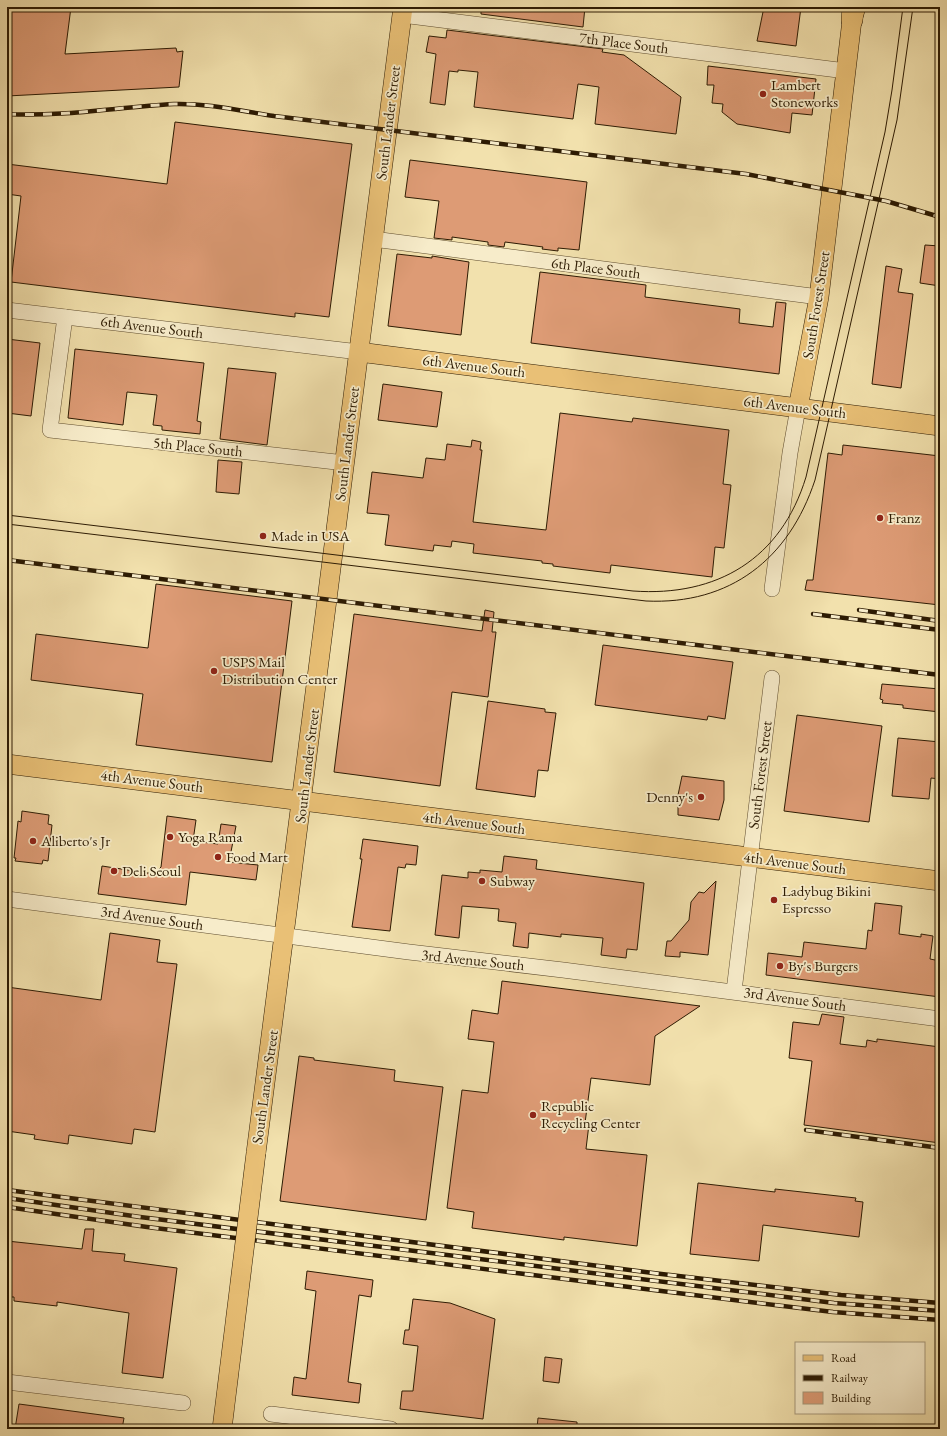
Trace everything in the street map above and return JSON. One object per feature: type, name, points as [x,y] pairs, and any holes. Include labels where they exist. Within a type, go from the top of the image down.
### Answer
[{"type":"main road","name":"South Forest Street","points":[[798,408],[819,297],[853,10]]},
{"type":"main road","name":"South Lander Street","points":[[222,1429],[249,1202],[285,935],[402,11]]},
{"type":"main road","name":"6th Avenue South","points":[[359,352],[940,426]]},
{"type":"main road","name":"4th Avenue South","points":[[7,764],[940,881]]},
{"type":"street","name":"7th Place South","points":[[402,11],[846,71]]},
{"type":"street","name":"6th Place South","points":[[373,239],[819,297]]},
{"type":"street","name":"6th Avenue South","points":[[7,310],[359,352]]},
{"type":"street","name":"5th Place South","points":[[65,317],[50,430],[345,463]]},
{"type":"street","name":"South Forest Street","points":[[772,589],[790,453],[798,408]]},
{"type":"street","name":"South Forest Street","points":[[734,991],[772,678]]},
{"type":"street","name":"3rd Avenue South","points":[[7,899],[409,952],[734,991],[940,1018]]},
{"type":"street","points":[[7,1382],[183,1403]]},
{"type":"street","points":[[271,1414],[391,1429]]},
{"type":"building","points":[[7,7],[71,7],[65,54],[176,48],[177,52],[183,51],[179,87],[7,96]]},
{"type":"building","points":[[481,7],[585,7],[583,27],[481,14]]},
{"type":"building","points":[[764,7],[801,7],[796,46],[757,41]]},
{"type":"building","points":[[447,30],[603,49],[602,52],[624,55],[681,97],[676,134],[595,124],[599,87],[578,84],[573,119],[474,107],[478,72],[458,70],[458,72],[449,71],[445,105],[430,103],[436,54],[426,52],[429,36],[446,38]]},
{"type":"building","name":"Lambert Stoneworks","points":[[708,66],[816,79],[812,115],[792,113],[790,133],[737,124],[722,112],[723,104],[712,103],[714,85],[707,85]]},
{"type":"building","points":[[175,122],[352,144],[329,317],[295,313],[295,317],[11,282],[21,196],[7,194],[7,164],[167,184]]},
{"type":"building","points":[[410,160],[587,182],[579,250],[558,248],[558,251],[542,249],[543,247],[505,242],[504,247],[488,245],[488,242],[452,237],[452,240],[434,238],[439,201],[405,197]]},
{"type":"building","points":[[925,245],[940,246],[940,286],[920,283]]},
{"type":"building","points":[[397,254],[432,258],[432,256],[469,262],[461,335],[388,326]]},
{"type":"building","points":[[886,266],[902,269],[898,292],[913,294],[901,388],[872,384]]},
{"type":"building","points":[[540,272],[646,285],[645,297],[740,309],[739,323],[773,327],[776,302],[786,303],[779,374],[531,343]]},
{"type":"building","points":[[7,339],[40,343],[31,416],[7,413]]},
{"type":"building","points":[[75,349],[204,363],[197,421],[201,422],[200,434],[162,430],[162,426],[153,425],[157,395],[127,392],[123,425],[68,418]]},
{"type":"building","points":[[228,368],[276,373],[267,445],[220,439]]},
{"type":"building","points":[[383,384],[442,392],[437,427],[378,420]]},
{"type":"building","points":[[560,413],[632,422],[633,418],[729,430],[723,484],[731,485],[724,548],[715,547],[712,577],[611,565],[610,573],[553,566],[553,564],[542,563],[542,561],[473,553],[474,544],[452,541],[451,547],[434,545],[433,551],[385,545],[389,515],[367,513],[372,472],[423,478],[426,458],[445,460],[447,444],[471,447],[472,440],[481,442],[480,450],[482,450],[473,522],[546,530]]},
{"type":"building","name":"Franz","points":[[843,445],[940,456],[940,605],[805,590],[807,580],[813,580],[828,453],[842,455]]},
{"type":"building","points":[[218,460],[242,462],[239,494],[216,492]]},
{"type":"building","name":"USPS Mail Distribution Center","points":[[156,584],[292,601],[272,762],[136,745],[143,694],[31,680],[36,634],[148,648]]},
{"type":"building","points":[[485,610],[494,612],[492,632],[496,632],[488,697],[452,692],[440,786],[334,772],[354,614],[482,631]]},
{"type":"building","points":[[603,645],[733,662],[725,719],[708,716],[707,720],[595,705]]},
{"type":"building","points":[[882,684],[940,689],[940,712],[903,708],[903,705],[882,703],[883,700],[880,699]]},
{"type":"building","points":[[488,701],[545,709],[545,712],[556,713],[548,771],[538,770],[535,797],[476,789]]},
{"type":"building","points":[[797,715],[882,726],[869,822],[784,811]]},
{"type":"building","points":[[898,738],[940,742],[940,779],[931,778],[929,799],[892,796]]},
{"type":"building","name":"Denny's","points":[[682,776],[724,781],[724,800],[719,820],[678,815],[678,795]]},
{"type":"building","name":"Aliberto's Jr","points":[[22,811],[49,815],[48,824],[52,825],[48,861],[43,860],[42,864],[15,861],[16,858],[14,858],[18,821],[21,822]]},
{"type":"building","points":[[167,816],[196,820],[193,841],[218,844],[221,824],[236,826],[229,862],[258,865],[256,880],[190,872],[186,905],[98,894],[102,866],[154,874],[161,867]]},
{"type":"building","points":[[363,839],[418,846],[416,865],[406,864],[405,868],[398,867],[390,931],[352,927],[362,859],[360,859]]},
{"type":"building","points":[[504,856],[537,860],[536,869],[644,883],[637,950],[627,949],[626,958],[601,955],[603,938],[561,934],[561,937],[529,933],[528,948],[513,946],[516,923],[498,921],[499,909],[462,906],[459,938],[435,935],[442,875],[468,878],[468,872],[480,873],[480,870],[502,872]]},
{"type":"building","points":[[716,881],[708,955],[680,952],[680,957],[665,956],[667,941],[671,941],[689,920],[691,902],[699,892],[704,893]]},
{"type":"building","points":[[875,903],[902,906],[899,934],[921,937],[921,934],[933,936],[930,959],[940,961],[940,997],[766,975],[768,953],[802,957],[804,942],[866,949],[868,930],[872,931]]},
{"type":"building","points":[[110,933],[160,940],[157,962],[177,964],[155,1132],[134,1129],[132,1144],[69,1135],[68,1144],[34,1139],[35,1135],[7,1131],[7,987],[101,1000]]},
{"type":"building","points":[[502,981],[700,1006],[655,1036],[650,1085],[591,1078],[585,1123],[589,1124],[586,1149],[647,1155],[637,1246],[564,1237],[564,1240],[472,1228],[474,1212],[447,1208],[462,1090],[488,1093],[494,1042],[468,1039],[472,1010],[498,1014]]},
{"type":"building","points":[[822,1014],[844,1017],[840,1044],[866,1047],[867,1040],[877,1042],[877,1039],[940,1047],[940,1143],[804,1125],[812,1061],[789,1058],[793,1022],[819,1025]]},
{"type":"building","points":[[299,1056],[314,1058],[314,1060],[395,1070],[394,1081],[443,1087],[426,1220],[280,1201]]},
{"type":"building","points":[[698,1183],[775,1192],[775,1189],[856,1198],[855,1201],[863,1202],[859,1237],[763,1225],[759,1261],[690,1254]]},
{"type":"building","points":[[85,1229],[94,1229],[92,1251],[125,1254],[124,1261],[177,1268],[163,1378],[122,1373],[129,1313],[57,1302],[57,1306],[14,1301],[14,1297],[7,1297],[7,1241],[82,1249]]},
{"type":"building","points":[[307,1271],[373,1280],[371,1297],[359,1295],[348,1382],[361,1384],[359,1403],[292,1395],[294,1377],[306,1379],[316,1291],[305,1289]]},
{"type":"building","points":[[413,1299],[450,1303],[495,1319],[483,1419],[400,1409],[402,1391],[413,1391],[418,1346],[403,1344],[405,1330],[409,1330]]},
{"type":"building","points":[[545,1357],[562,1359],[559,1383],[543,1381]]},
{"type":"building","points":[[19,1404],[124,1418],[122,1429],[15,1429]]},
{"type":"building","points":[[538,1418],[577,1422],[577,1429],[537,1428]]},
{"type":"tram line","points":[[7,515],[633,591],[664,591],[692,587],[718,579],[742,567],[762,551],[780,530],[795,506],[806,477],[885,132],[903,7]]},
{"type":"tram line","points":[[7,524],[646,601],[676,600],[704,595],[730,585],[752,572],[772,554],[789,533],[804,508],[815,480],[897,120],[913,7]]},
{"type":"railway","points":[[7,114],[28,115],[70,113],[174,104],[211,106],[274,116],[746,174],[886,201],[940,217]]},
{"type":"railway","points":[[7,560],[940,675]]},
{"type":"railway","points":[[859,610],[940,621]]},
{"type":"railway","points":[[813,614],[940,630]]},
{"type":"railway","points":[[806,1130],[940,1148]]},
{"type":"railway","points":[[7,1190],[653,1273],[841,1295],[940,1303]]},
{"type":"railway","points":[[7,1198],[140,1217],[834,1303],[940,1311]]},
{"type":"railway","points":[[7,1207],[147,1227],[742,1301],[833,1312],[940,1320]]},
{"type":"place","name":"Lambert Stoneworks","points":[[763,94]]},
{"type":"place","name":"Franz","points":[[880,518]]},
{"type":"place","name":"Made in USA","points":[[263,536]]},
{"type":"place","name":"USPS Mail Distribution Center","points":[[214,671]]},
{"type":"place","name":"Denny's","points":[[701,797]]},
{"type":"place","name":"Yoga Rama","points":[[170,837]]},
{"type":"place","name":"Aliberto's Jr","points":[[33,841]]},
{"type":"place","name":"Food Mart","points":[[218,857]]},
{"type":"place","name":"Deli Seoul","points":[[114,871]]},
{"type":"place","name":"Subway","points":[[482,881]]},
{"type":"place","name":"Ladybug Bikini Espresso","points":[[774,900]]},
{"type":"place","name":"By's Burgers","points":[[780,966]]},
{"type":"place","name":"Republic Recycling Center","points":[[533,1115]]}]
